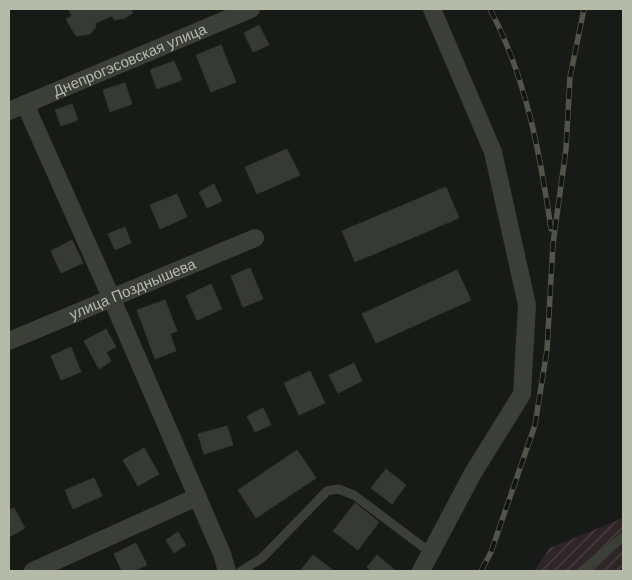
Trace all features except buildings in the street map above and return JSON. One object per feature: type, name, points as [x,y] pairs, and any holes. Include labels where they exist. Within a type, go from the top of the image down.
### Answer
[{"type":"street","name":"Днепрогэсовская улица","points":[[17,107],[250,9]]},
{"type":"street","points":[[421,571],[473,473],[522,394],[528,305],[493,152],[432,9]]},
{"type":"street","points":[[17,107],[111,297],[222,554],[227,571]]},
{"type":"street","name":"улица Позднышева","points":[[9,341],[255,238]]},
{"type":"street","points":[[33,571],[196,497]]},
{"type":"lane","points":[[241,571],[262,558],[327,491],[338,489],[354,496],[431,552]]},
{"type":"lane","points":[[582,571],[623,537]]},
{"type":"shaded area","points":[[623,518],[623,571],[534,571],[550,548]]},
{"type":"railway","points":[[490,9],[513,61],[530,116],[542,172],[551,229]]},
{"type":"railway","points":[[481,571],[491,552],[535,425],[547,350],[553,244],[566,149],[570,77],[584,9]]}]
